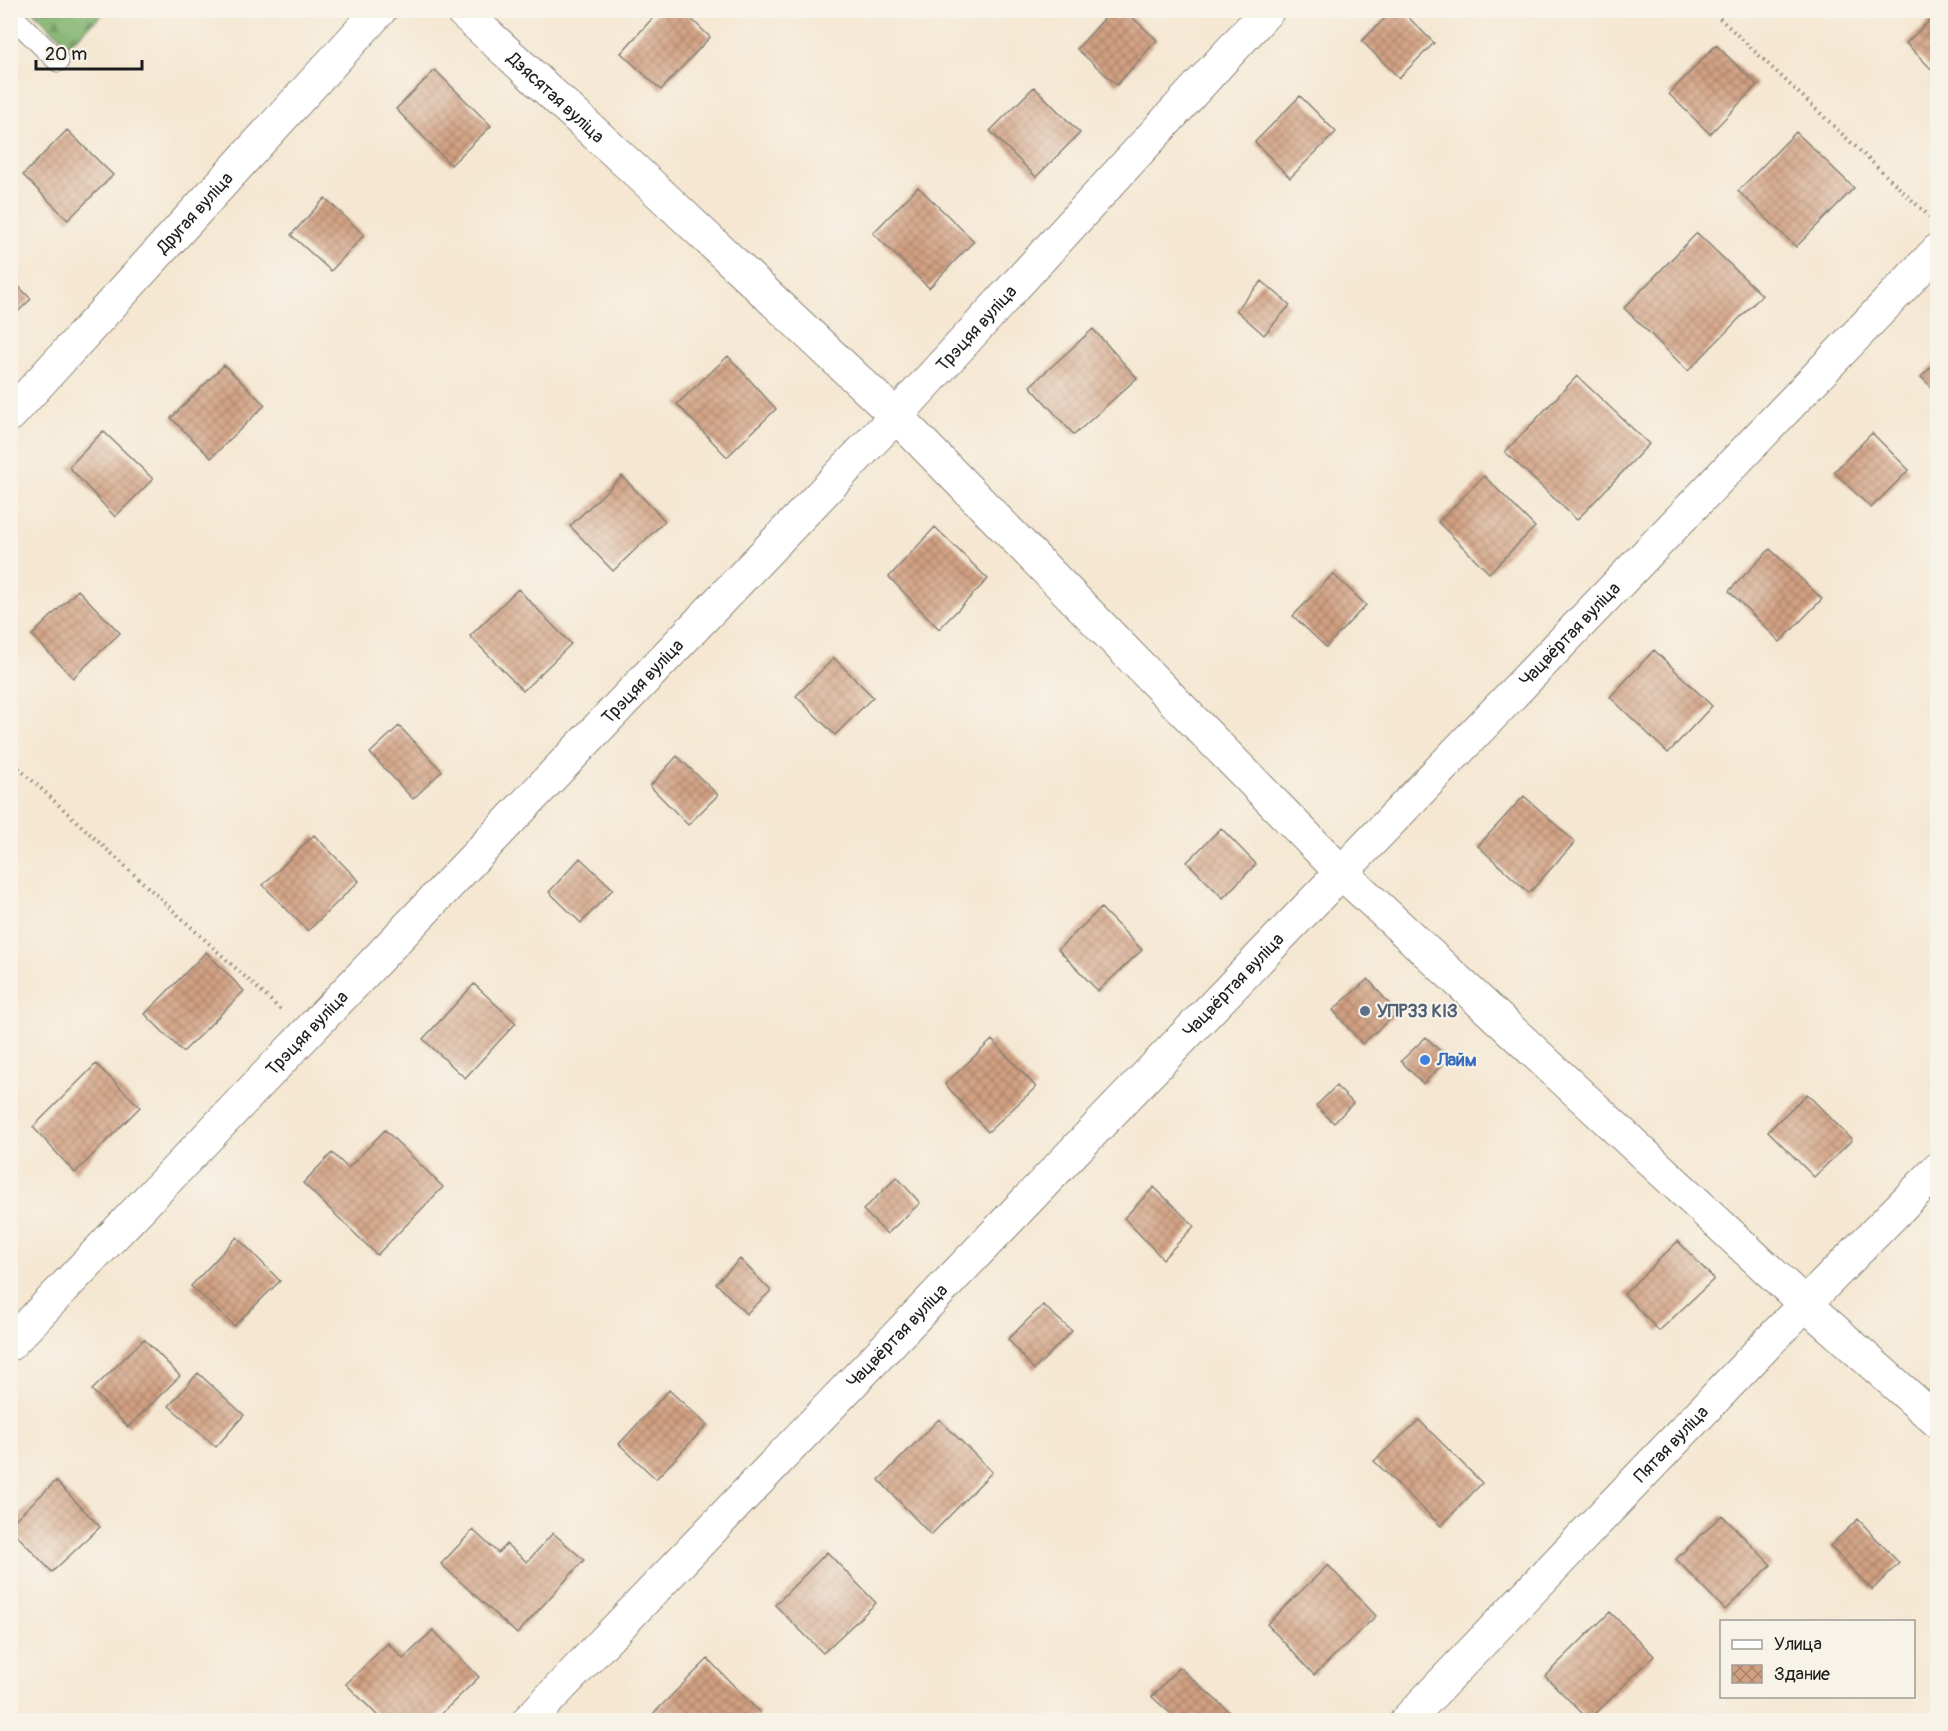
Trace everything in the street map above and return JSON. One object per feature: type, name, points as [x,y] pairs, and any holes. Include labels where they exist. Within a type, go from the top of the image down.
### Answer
[{"type":"street","name":"Другая вуліца","points":[[10,415],[380,10]]},
{"type":"street","name":"Дзясятая вуліца","points":[[461,10],[896,416],[1342,873],[1805,1304],[1938,1422]]},
{"type":"street","name":"Трэцяя вуліца","points":[[10,1344],[896,416],[1268,10]]},
{"type":"street","name":"Чацвёртая вуліца","points":[[529,1720],[1938,250]]},
{"type":"street","name":"Пятая вуліца","points":[[1407,1720],[1805,1304],[1938,1169]]},
{"type":"lane","points":[[10,14],[58,61]]},
{"type":"path","points":[[1711,10],[1938,224]]},
{"type":"path","points":[[10,760],[307,1034]]},
{"type":"green space","points":[[33,11],[106,11],[68,45]]},
{"type":"building","points":[[660,10],[682,10],[710,37],[661,90],[621,53]]},
{"type":"building","points":[[1112,10],[1124,10],[1157,40],[1117,85],[1077,49]]},
{"type":"building","points":[[1393,10],[1401,10],[1434,43],[1399,78],[1362,41]]},
{"type":"building","points":[[1938,13],[1938,76],[1906,43]]},
{"type":"building","points":[[1716,45],[1757,85],[1710,134],[1669,94]]},
{"type":"building","points":[[435,70],[491,126],[451,165],[396,109]]},
{"type":"building","points":[[1034,87],[1080,133],[1036,177],[990,131]]},
{"type":"building","points":[[1300,96],[1336,132],[1290,178],[1255,142]]},
{"type":"building","points":[[67,130],[113,175],[68,220],[23,175]]},
{"type":"building","points":[[1796,132],[1854,188],[1796,247],[1738,191]]},
{"type":"building","points":[[918,187],[974,241],[929,288],[873,233]]},
{"type":"building","points":[[325,198],[364,235],[331,271],[291,235]]},
{"type":"building","points":[[1697,233],[1762,295],[1688,371],[1624,308]]},
{"type":"building","points":[[10,278],[31,299],[10,319]]},
{"type":"building","points":[[1262,281],[1290,305],[1264,335],[1236,310]]},
{"type":"building","points":[[1093,329],[1137,378],[1074,435],[1030,386]]},
{"type":"building","points":[[728,356],[776,409],[727,457],[677,404]]},
{"type":"building","points":[[1938,360],[1938,393],[1921,377]]},
{"type":"building","points":[[224,365],[265,405],[211,458],[171,418]]},
{"type":"building","points":[[1577,376],[1649,444],[1577,520],[1505,452]]},
{"type":"building","points":[[103,431],[153,479],[115,517],[69,467]]},
{"type":"building","points":[[1872,433],[1909,470],[1871,508],[1834,472]]},
{"type":"building","points":[[622,476],[665,521],[613,571],[570,526]]},
{"type":"building","points":[[1484,476],[1535,527],[1489,573],[1438,522]]},
{"type":"building","points":[[935,527],[988,579],[939,629],[889,577]]},
{"type":"building","points":[[1770,549],[1822,599],[1780,642],[1729,591]]},
{"type":"building","points":[[1333,574],[1366,605],[1326,647],[1293,616]]},
{"type":"building","points":[[518,589],[571,644],[523,691],[470,636]]},
{"type":"building","points":[[78,590],[120,633],[73,678],[32,635]]},
{"type":"building","points":[[1654,650],[1712,706],[1668,753],[1610,697]]},
{"type":"building","points":[[834,658],[873,697],[835,735],[796,696]]},
{"type":"building","points":[[399,726],[442,771],[413,799],[370,753]]},
{"type":"building","points":[[677,756],[718,795],[688,825],[650,786]]},
{"type":"building","points":[[1524,796],[1575,842],[1529,893],[1478,846]]},
{"type":"building","points":[[1221,828],[1256,864],[1223,898],[1187,862]]},
{"type":"building","points":[[314,835],[359,881],[308,931],[263,885]]},
{"type":"building","points":[[580,858],[613,889],[581,923],[549,892]]},
{"type":"building","points":[[1101,908],[1142,950],[1098,991],[1058,949]]},
{"type":"building","points":[[206,952],[244,991],[183,1052],[145,1014]]},
{"type":"building","name":"УПР33 КІЗ","points":[[1368,979],[1397,1013],[1362,1044],[1333,1010]]},
{"type":"building","points":[[474,984],[516,1023],[465,1078],[423,1039]]},
{"type":"building","name":"Лайм","points":[[1426,1037],[1448,1059],[1423,1084],[1401,1061]]},
{"type":"building","points":[[992,1040],[1036,1087],[988,1132],[945,1084]]},
{"type":"building","points":[[96,1064],[140,1107],[75,1173],[33,1127]]},
{"type":"building","points":[[1336,1086],[1353,1103],[1334,1123],[1316,1106]]},
{"type":"building","points":[[1807,1094],[1852,1140],[1814,1177],[1768,1131]]},
{"type":"building","points":[[385,1130],[443,1187],[377,1255],[303,1183],[332,1153],[348,1168]]},
{"type":"building","points":[[897,1177],[920,1203],[887,1234],[863,1210]]},
{"type":"building","points":[[1154,1187],[1194,1226],[1163,1259],[1124,1218]]},
{"type":"building","points":[[237,1237],[280,1281],[234,1326],[191,1286]]},
{"type":"building","points":[[1678,1241],[1714,1279],[1659,1331],[1624,1294]]},
{"type":"building","points":[[740,1259],[771,1291],[746,1314],[716,1283]]},
{"type":"building","points":[[1043,1305],[1072,1331],[1034,1370],[1008,1339]]},
{"type":"building","points":[[144,1339],[180,1376],[128,1427],[92,1390]]},
{"type":"building","points":[[198,1373],[244,1415],[216,1447],[169,1406]]},
{"type":"building","points":[[669,1390],[707,1425],[656,1479],[619,1444]]},
{"type":"building","points":[[939,1419],[992,1472],[931,1535],[879,1480]]},
{"type":"building","points":[[1419,1420],[1482,1483],[1441,1526],[1374,1461]]},
{"type":"building","points":[[56,1481],[100,1527],[52,1572],[10,1528],[10,1524]]},
{"type":"building","points":[[1722,1515],[1771,1565],[1725,1610],[1676,1559]]},
{"type":"building","points":[[1858,1519],[1899,1563],[1872,1590],[1830,1546]]},
{"type":"building","points":[[473,1530],[498,1553],[506,1544],[527,1562],[553,1533],[584,1560],[517,1634],[441,1564]]},
{"type":"building","points":[[827,1552],[876,1603],[823,1653],[775,1605]]},
{"type":"building","points":[[1328,1565],[1376,1616],[1314,1675],[1267,1624]]},
{"type":"building","points":[[1610,1612],[1654,1656],[1589,1720],[1545,1676]]},
{"type":"building","points":[[433,1630],[479,1677],[435,1720],[382,1720],[346,1684],[388,1643],[403,1659]]},
{"type":"building","points":[[708,1659],[760,1713],[752,1720],[647,1720]]},
{"type":"building","points":[[1179,1667],[1235,1717],[1233,1720],[1178,1720],[1152,1697]]},
{"type":"place","name":"УПР33 КІЗ","points":[[1365,1011]]},
{"type":"place","name":"Лайм","points":[[1425,1060]]}]
